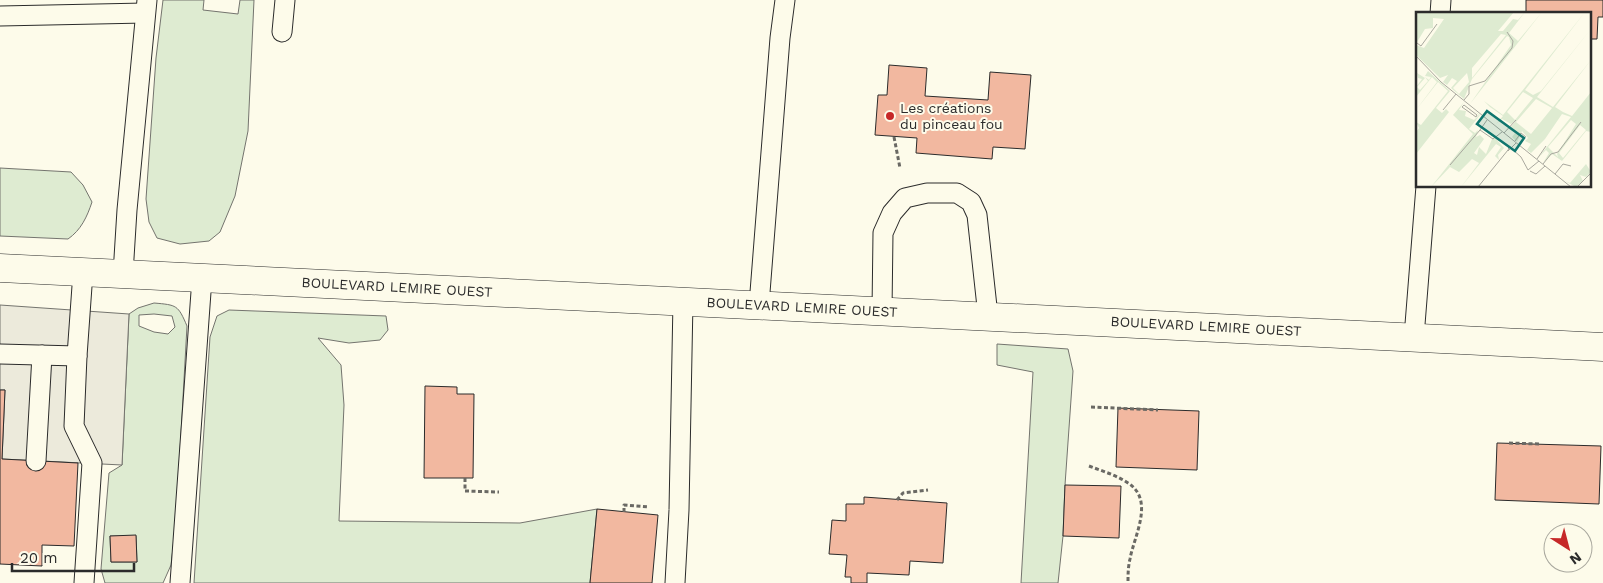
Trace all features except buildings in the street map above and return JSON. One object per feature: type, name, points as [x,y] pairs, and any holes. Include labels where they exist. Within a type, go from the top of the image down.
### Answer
[{"type":"main road","name":"BOULEVARD LEMIRE OUEST","points":[[0,268],[1603,347]]},
{"type":"lane","points":[[282,32],[285,0]]},
{"type":"lane","points":[[759,305],[780,38],[785,0]]},
{"type":"lane","points":[[0,16],[146,7],[127,210],[124,274]]},
{"type":"lane","points":[[1414,337],[1426,188]]},
{"type":"lane","points":[[882,310],[883,232],[892,213],[905,198],[927,193],[956,193],[971,202],[977,215],[988,316]]},
{"type":"lane","points":[[84,272],[77,356],[74,426],[92,463],[84,583]]},
{"type":"lane","points":[[180,583],[202,278]]},
{"type":"lane","points":[[675,583],[679,510],[684,301]]},
{"type":"lane","points":[[0,354],[77,356]]},
{"type":"lane","points":[[36,461],[42,355]]},
{"type":"path","points":[[1091,407],[1158,410]]},
{"type":"path","points":[[1509,443],[1539,444]]},
{"type":"path","points":[[1088,466],[1128,482],[1140,498],[1142,510],[1130,560],[1128,583]]},
{"type":"path","points":[[465,478],[465,491],[499,492]]},
{"type":"path","points":[[897,500],[903,493],[928,490]]},
{"type":"green space","points":[[163,0],[204,0],[203,10],[238,14],[240,0],[254,0],[248,131],[235,196],[220,232],[209,241],[180,244],[157,238],[149,222],[146,199],[156,58]]},
{"type":"green space","points":[[0,168],[71,172],[83,185],[92,202],[86,218],[68,239],[0,236]]},
{"type":"green space","points":[[154,303],[168,304],[179,310],[187,326],[176,523],[171,565],[163,583],[105,583],[101,569],[109,473],[122,465],[129,314],[138,308]],"holes":[[[139,315],[172,316],[175,327],[168,334],[154,332],[139,326]],[[110,536],[136,536],[137,562],[111,562]]]},
{"type":"green space","points":[[229,310],[386,316],[388,330],[380,340],[349,343],[318,338],[341,365],[344,405],[339,521],[520,523],[597,509],[590,583],[194,583],[210,337],[217,316]]},
{"type":"green space","points":[[997,344],[1068,349],[1073,371],[1063,536],[1058,583],[1021,583],[1033,372],[997,365]]},
{"type":"shaded area","points":[[0,305],[129,314],[122,465],[2,459],[5,390],[0,390]]},
{"type":"place","name":"Les créations du pinceau fou","points":[[890,116]]}]
